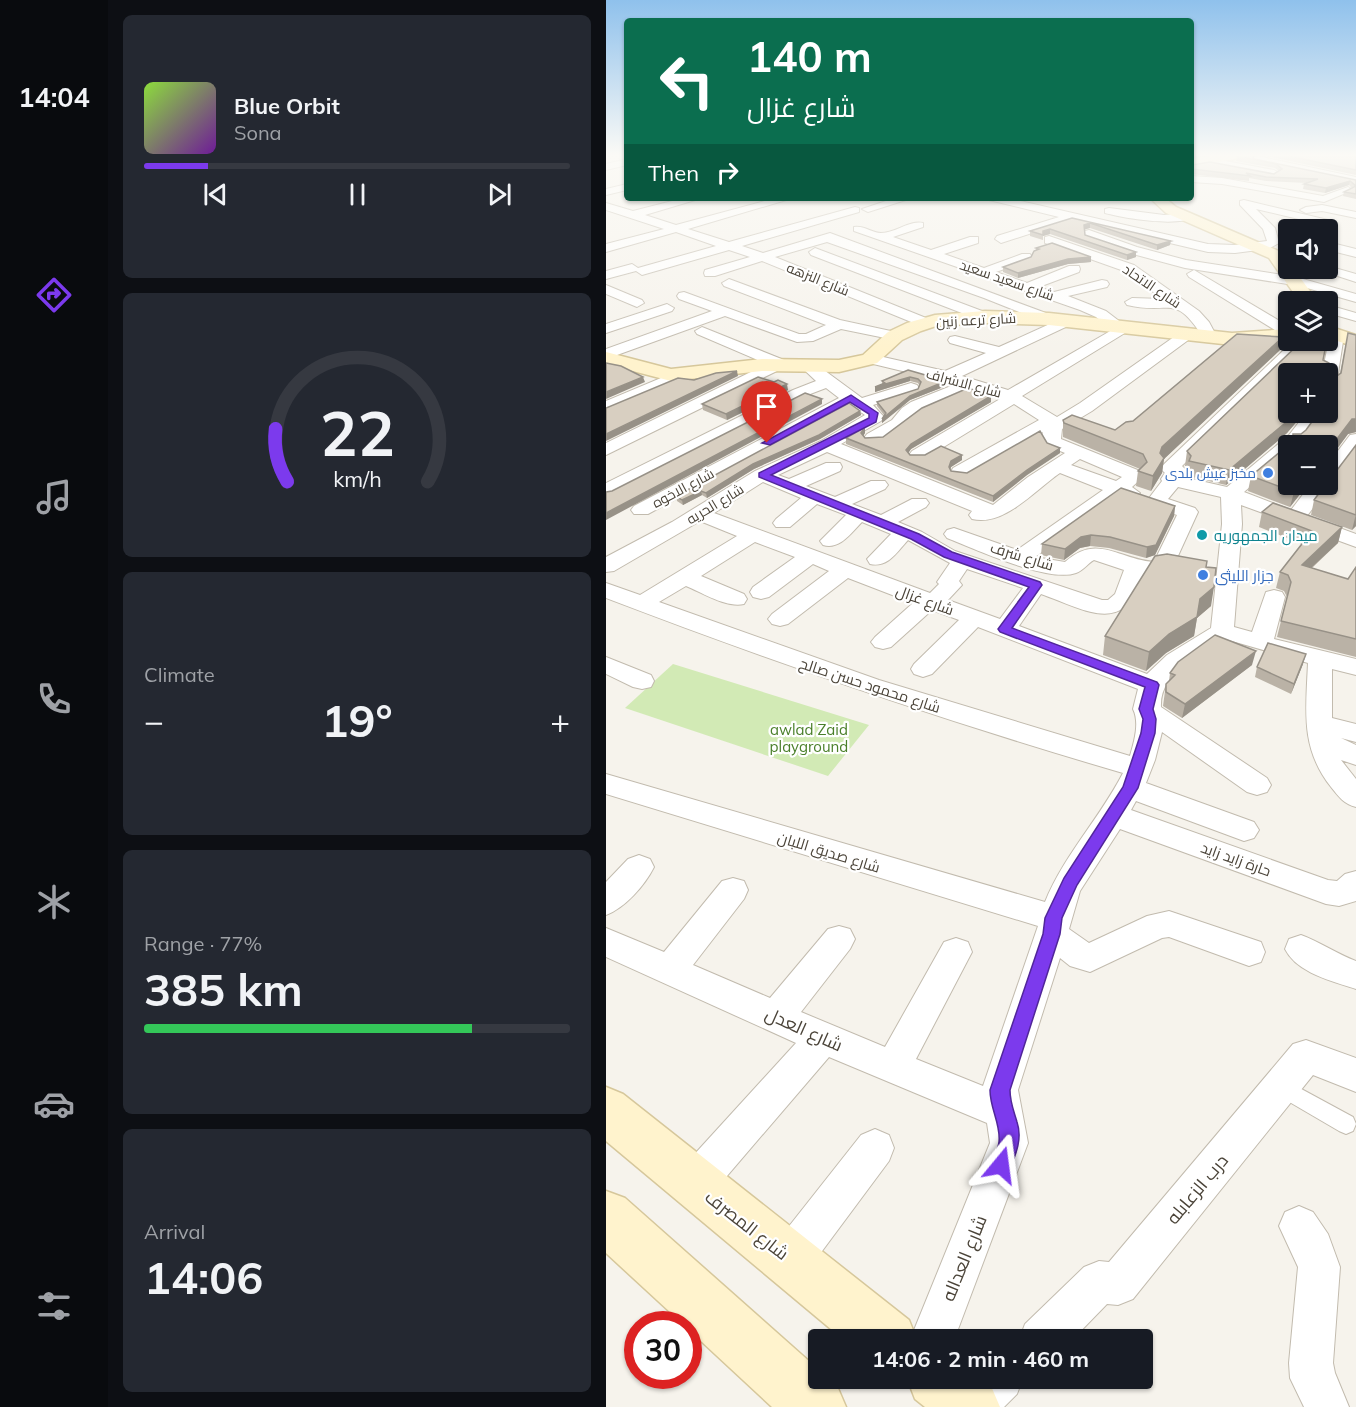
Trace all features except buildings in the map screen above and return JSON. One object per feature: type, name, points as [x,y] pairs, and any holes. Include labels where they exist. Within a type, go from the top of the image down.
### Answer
[{"type":"street","name":"شارع النزهه","points":[[649,221],[763,257],[926,323]]},
{"type":"street","points":[[608,255],[675,228],[704,221]]},
{"type":"street","points":[[606,275],[637,270],[818,221]]},
{"type":"street","points":[[710,273],[882,221]]},
{"type":"street","points":[[999,245],[1059,221]]},
{"type":"street","points":[[1091,221],[1217,249]]},
{"type":"street","points":[[1206,221],[1274,240]]},
{"type":"street","points":[[1258,221],[1274,240],[1303,291]]},
{"type":"street","points":[[1155,257],[1165,253],[1217,249],[1274,240],[1292,221]]},
{"type":"street","points":[[1072,232],[1097,222]]},
{"type":"street","points":[[881,237],[919,225]]},
{"type":"street","name":"شارع سعيد سعيد","points":[[858,229],[1085,307],[1101,314],[1122,328]]},
{"type":"street","points":[[678,242],[726,231]]},
{"type":"street","points":[[1072,232],[1155,257],[1220,271],[1297,282],[1356,298]]},
{"type":"street","name":"شارع الاتحاد","points":[[1072,232],[1044,241],[1102,257],[1135,271],[1201,320],[1212,345]]},
{"type":"street","points":[[1338,236],[1355,245]]},
{"type":"street","points":[[828,238],[1058,320]]},
{"type":"street","points":[[909,246],[928,240]]},
{"type":"street","points":[[932,254],[974,240]]},
{"type":"street","points":[[1338,246],[1355,245]]},
{"type":"street","points":[[1012,282],[1073,248]]},
{"type":"street","points":[[1027,287],[1071,267],[1133,250]]},
{"type":"street","points":[[608,255],[644,251]]},
{"type":"street","points":[[814,252],[985,317]]},
{"type":"street","points":[[608,255],[637,270],[668,281],[726,311],[800,338],[808,338],[839,325]]},
{"type":"street","points":[[957,263],[975,256]]},
{"type":"street","points":[[985,272],[1026,257]]},
{"type":"street","points":[[1338,260],[1356,265]]},
{"type":"street","points":[[1052,296],[1135,271]]},
{"type":"street","points":[[1338,273],[1356,278]]},
{"type":"street","points":[[1194,274],[1278,328]]},
{"type":"street","points":[[729,283],[839,325],[895,336]]},
{"type":"street","points":[[776,300],[830,283]]},
{"type":"street","points":[[1085,307],[1154,285]]},
{"type":"street","points":[[606,288],[634,301],[606,307]]},
{"type":"street","points":[[799,309],[852,292]]},
{"type":"street","points":[[1121,297],[1178,303]]},
{"type":"street","points":[[606,329],[667,308]]},
{"type":"street","points":[[608,358],[726,311]]},
{"type":"street","points":[[1338,312],[1356,317]]},
{"type":"street","name":"شارع ترعه زنين","points":[[608,358],[663,374],[680,375],[780,365],[839,366],[870,359],[895,336],[926,323],[985,317],[1058,320],[1186,335],[1212,345],[1232,339],[1278,335]]},
{"type":"street","points":[[946,377],[1000,352],[1058,320]]},
{"type":"street","points":[[918,455],[1122,328]]},
{"type":"street","points":[[702,331],[780,365]]},
{"type":"street","points":[[960,472],[1061,423],[1186,335]]},
{"type":"street","points":[[1338,336],[1356,341]]},
{"type":"street","points":[[984,359],[950,344],[1000,352]]},
{"type":"street","points":[[1291,351],[1168,468],[1176,475],[1296,517],[1356,541]]},
{"type":"street","name":"شارع الاشراف","points":[[870,359],[973,383],[1012,397],[1061,423]]},
{"type":"street","points":[[606,450],[780,365]]},
{"type":"street","points":[[807,365],[855,401]]},
{"type":"street","points":[[606,407],[680,375]]},
{"type":"street","points":[[606,493],[799,393],[827,382]]},
{"type":"street","points":[[873,438],[898,424],[908,412],[917,406],[973,383]]},
{"type":"street","name":"شارع الاخوه","points":[[641,510],[855,401],[911,388]]},
{"type":"street","name":"شارع الحريه","points":[[606,566],[679,526],[762,475],[827,445],[873,420],[875,415],[855,401]]},
{"type":"street","points":[[1021,557],[1134,477],[1054,442],[1051,435],[1061,423]]},
{"type":"street","points":[[1231,494],[1295,439],[1307,423]]},
{"type":"street","points":[[1338,463],[1356,439]]},
{"type":"street","points":[[827,445],[994,513],[1035,481],[1077,453]]},
{"type":"street","points":[[790,486],[833,467]]},
{"type":"street","points":[[1067,470],[1188,512],[1196,570],[1222,630],[1261,643],[1356,667]]},
{"type":"street","points":[[762,475],[904,532],[962,560],[1100,607],[1115,607],[1122,603],[1136,567]]},
{"type":"street","points":[[1156,502],[1176,475]]},
{"type":"street","points":[[836,504],[878,484]]},
{"type":"street","points":[[606,493],[679,526]]},
{"type":"street","points":[[1196,570],[1232,524],[1231,494]]},
{"type":"street","points":[[1296,517],[1313,495]]},
{"type":"street","points":[[783,523],[815,496]]},
{"type":"street","points":[[881,523],[919,503]]},
{"type":"street","name":"شارع شرف","points":[[994,513],[978,516],[954,535],[1021,557],[1068,568],[1073,567],[1085,555],[1095,553],[1136,567],[1196,570]]},
{"type":"street","name":"شارع غزال","points":[[699,514],[1005,629],[1149,697],[1257,785]]},
{"type":"street","points":[[830,541],[860,514]]},
{"type":"street","points":[[878,559],[904,532]]},
{"type":"street","points":[[641,604],[753,535]]},
{"type":"street","points":[[761,592],[809,557]]},
{"type":"street","points":[[883,642],[951,585],[948,582],[962,560]]},
{"type":"street","points":[[780,619],[844,570]]},
{"type":"street","points":[[685,577],[736,599]]},
{"type":"street","points":[[1005,629],[1036,585]]},
{"type":"street","name":"شارع محمود حسن صالح","points":[[606,590],[729,638],[1012,733],[1135,778],[1244,830]]},
{"type":"street","points":[[1261,643],[1274,597]]},
{"type":"street","points":[[923,669],[974,618]]},
{"type":"street","points":[[1149,697],[1162,672],[1222,630]]},
{"type":"street","points":[[1320,659],[1324,752],[1342,781],[1356,797]]},
{"type":"street","points":[[606,665],[642,681]]},
{"type":"street","name":"شارع العداله","points":[[936,1329],[1009,1143],[1008,1125],[1000,1102],[1000,1090],[1053,926],[1070,883],[1135,778],[1148,733],[1149,697]]},
{"type":"street","points":[[1322,732],[1356,733]]},
{"type":"street","points":[[1322,732],[1356,756]]},
{"type":"street","name":"شارع صديق اللبان","points":[[606,784],[1053,926],[1082,956],[1090,958],[1164,924],[1249,952]]},
{"type":"street","name":"حارة زايد زايد","points":[[1113,815],[1326,892],[1344,894],[1356,883]]},
{"type":"street","points":[[606,902],[639,867]]},
{"type":"street","points":[[669,970],[734,890]]},
{"type":"street","points":[[776,1017],[839,939]]},
{"type":"street","name":"شارع العدل","points":[[606,942],[823,1038],[1003,1112]]},
{"type":"street","points":[[1301,949],[1323,963],[1356,975]]},
{"type":"street","points":[[893,1067],[956,952]]},
{"type":"street","points":[[695,1184],[823,1038]]},
{"type":"street","name":"درب الزعابله","points":[[1052,1329],[1099,1282],[1118,1284],[1308,1056],[1356,1075]]},
{"type":"street","name":"شارع المصرف","points":[[606,1110],[876,1329]]},
{"type":"street","points":[[790,1259],[875,1148]]},
{"type":"street","points":[[606,1217],[816,1407]]},
{"type":"street","points":[[1299,1226],[1313,1249],[1319,1267],[1311,1363],[1313,1378],[1327,1406]]},
{"type":"street","points":[[949,1389],[971,1407],[990,1389]]},
{"type":"lane","points":[[1281,1087],[1347,1124]]},
{"type":"green space","name":"awlad Zaid playground","points":[[673,664],[869,725],[828,776],[625,708]]},
{"type":"place","name":"مخبز عيش بلدى","points":[[1268,473]]},
{"type":"place","name":"ميدان الجمهوريه","points":[[1202,535]]},
{"type":"place","name":"جزار الليثى","points":[[1203,575]]},
{"type":"route","points":[[767,443],[851,398],[875,415],[873,420],[827,445],[762,475],[915,536],[948,555],[1036,585],[1005,629],[1152,685],[1146,709],[1149,719],[1148,733],[1131,788],[1070,883],[1054,918],[1052,934],[1000,1090],[1000,1102],[1008,1125],[1009,1143],[1001,1165]]}]
